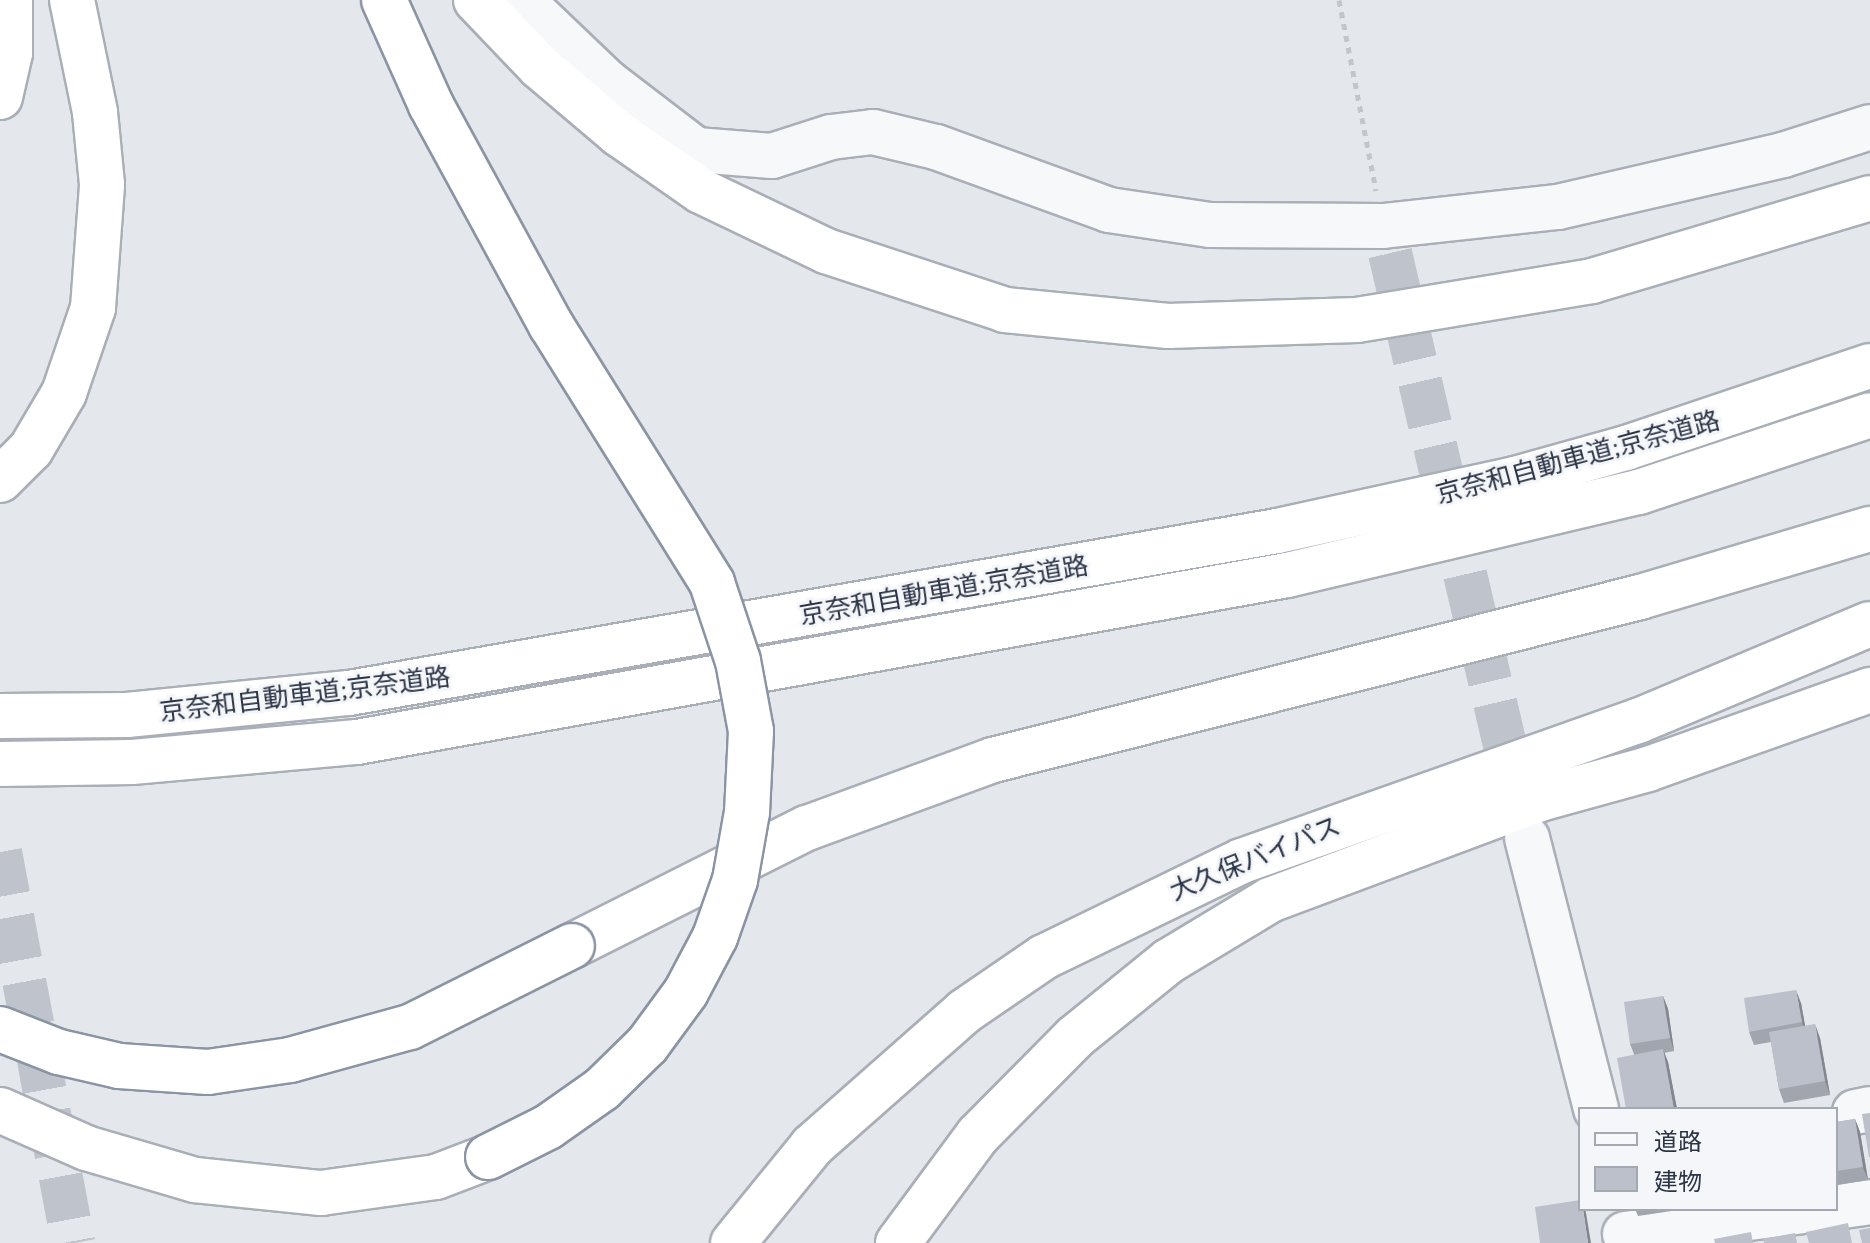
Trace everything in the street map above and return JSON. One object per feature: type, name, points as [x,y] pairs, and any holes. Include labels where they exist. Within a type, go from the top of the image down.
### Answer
[{"type":"highway","points":[[0,97],[10,53],[10,0]]},
{"type":"highway","points":[[0,480],[31,449],[64,393],[93,308],[102,184],[95,112],[72,0]]},
{"type":"highway","points":[[0,1110],[86,1148],[195,1180],[321,1193],[436,1177],[488,1157],[548,1127],[602,1089],[647,1045],[686,992],[715,937],[735,880],[747,812],[751,731],[738,661],[712,583],[551,325],[431,105],[384,0]]},
{"type":"highway","points":[[476,0],[540,67],[619,134],[701,191],[826,251],[1005,310],[1168,326],[1357,320],[1592,281],[1870,198]]},
{"type":"highway","name":"京奈和自動車道;京奈道路","points":[[0,716],[127,715],[349,693],[619,649],[1402,505],[1626,448],[1870,366]]},
{"type":"highway","name":"京奈和自動車道;京奈道路","points":[[0,764],[132,762],[357,742],[629,696],[1411,550],[1639,492],[1870,415]]},
{"type":"highway","points":[[0,1029],[59,1052],[119,1066],[208,1072],[290,1060],[410,1027],[807,828],[993,760],[1640,597],[1870,529]]},
{"type":"highway","name":"大久保バイパス","points":[[733,1243],[812,1146],[965,1011],[1044,957],[1242,861],[1638,721],[1870,624]]},
{"type":"highway","name":"大久保バイパス","points":[[898,1243],[978,1135],[1075,1037],[1169,961],[1270,900],[1533,818],[1648,769],[1870,690]]},
{"type":"street","points":[[521,0],[607,82],[696,150],[772,156],[831,137],[873,132],[936,147],[1109,210],[1210,225],[1386,240],[1558,207],[1783,155],[1870,127]]},
{"type":"street","points":[[1533,818],[1585,985],[1573,1011],[1596,1107]]},
{"type":"street","points":[[1838,1207],[1870,1202]]},
{"type":"street","points":[[1624,1229],[1800,1211]]},
{"type":"path","points":[[1339,0],[1386,240]]},
{"type":"building","points":[[1796,990],[1802,1022],[1749,1032],[1744,998]]},
{"type":"building","points":[[1663,996],[1670,1038],[1630,1044],[1624,1002]]},
{"type":"building","points":[[1815,1024],[1825,1081],[1779,1089],[1769,1032]]},
{"type":"building","points":[[1663,1049],[1674,1107],[1626,1107],[1617,1058]]},
{"type":"building","points":[[1870,1113],[1870,1157],[1869,1157],[1862,1114]]},
{"type":"building","points":[[1855,1119],[1863,1167],[1838,1171],[1838,1122]]},
{"type":"building","points":[[1578,1200],[1578,1211],[1583,1211],[1588,1243],[1540,1243],[1535,1207]]},
{"type":"building","points":[[1848,1223],[1852,1243],[1809,1243],[1806,1232]]},
{"type":"building","points":[[1870,1228],[1870,1243],[1862,1243],[1859,1230]]},
{"type":"building","points":[[1751,1232],[1753,1243],[1715,1243],[1714,1239]]},
{"type":"building","points":[[1795,1233],[1797,1243],[1764,1243],[1763,1239]]},
{"type":"tunnel","points":[[1390,253],[1519,805]]},
{"type":"tunnel","points":[[0,852],[73,1243]]}]
